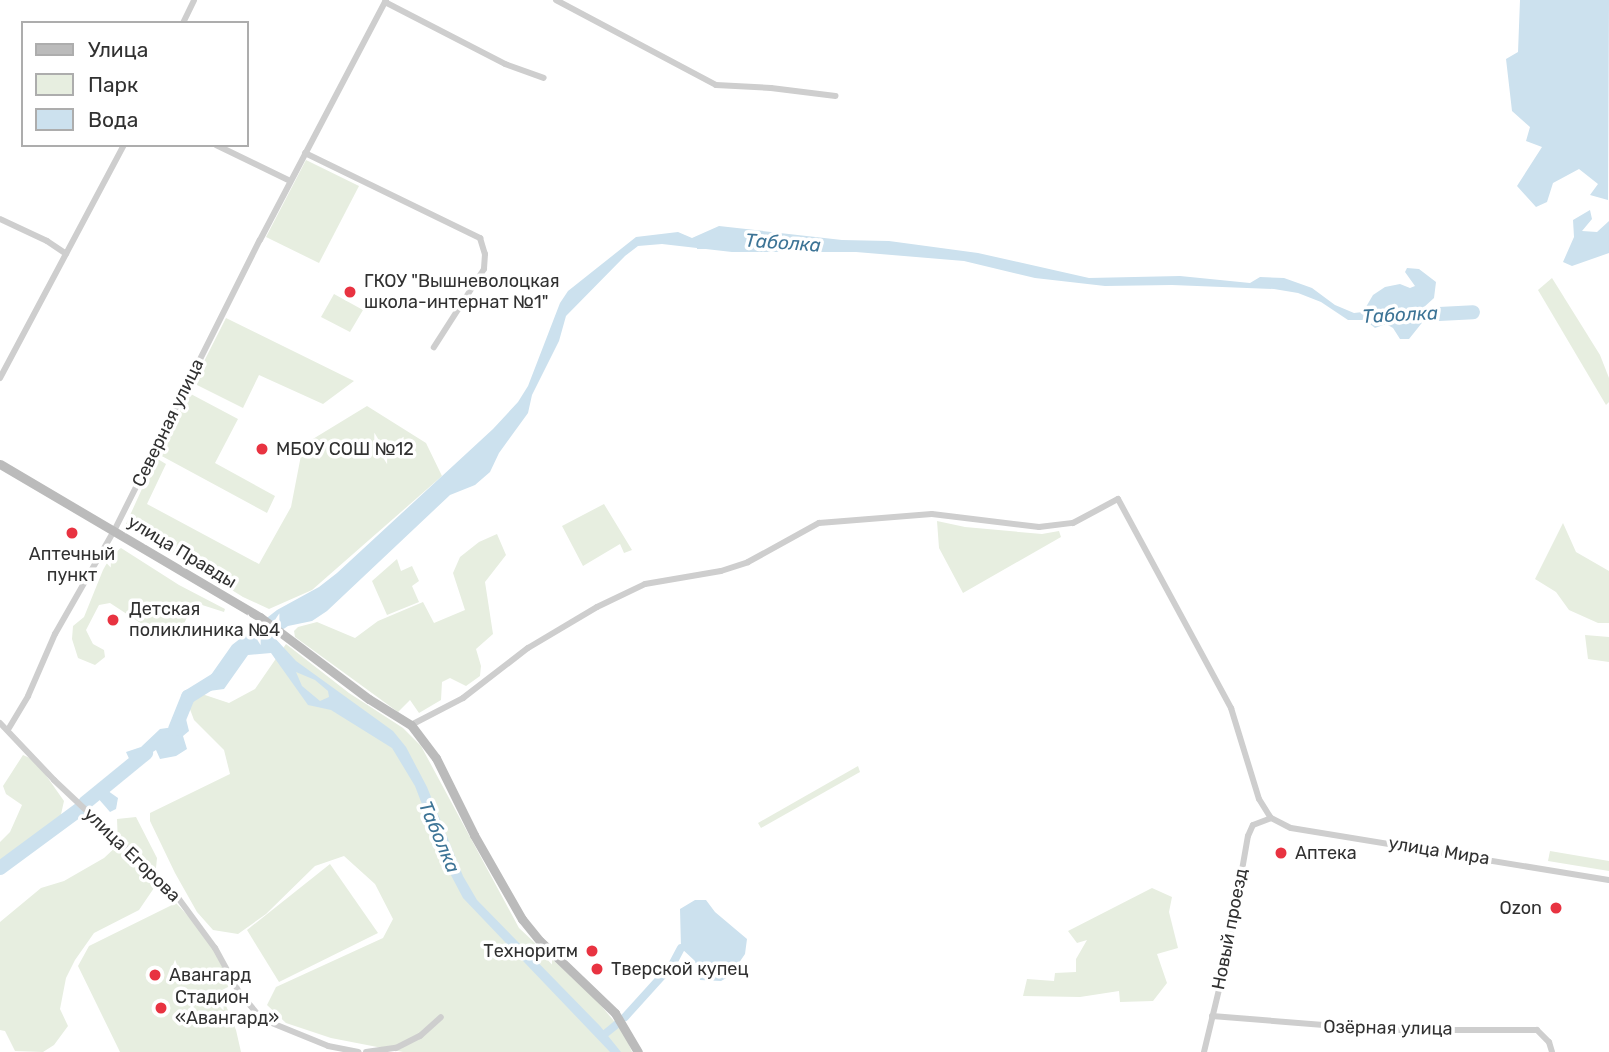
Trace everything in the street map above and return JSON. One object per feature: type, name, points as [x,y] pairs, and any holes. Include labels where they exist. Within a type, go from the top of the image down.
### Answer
[{"type":"street","points":[[184,21],[194,0]]},
{"type":"street","points":[[556,0],[716,85],[836,96]]},
{"type":"street","points":[[386,1],[505,64],[544,78]]},
{"type":"street","name":"Северная улица","points":[[9,728],[28,696],[55,635],[115,529],[290,181],[386,1]]},
{"type":"street","points":[[0,378],[123,147]]},
{"type":"street","points":[[220,147],[290,181]]},
{"type":"street","points":[[305,153],[480,238],[485,254],[484,269],[434,347]]},
{"type":"street","points":[[0,219],[47,241],[66,254]]},
{"type":"street","name":"улица Правды","points":[[0,464],[115,529],[260,617],[313,654],[369,699],[411,725]]},
{"type":"street","points":[[638,1052],[615,1013],[540,941],[522,919],[474,835],[436,758],[411,725],[463,698],[528,648],[597,607],[645,584],[721,571],[748,562],[819,523],[932,514],[1039,527],[1073,523],[1118,499],[1231,708],[1259,799],[1271,818]]},
{"type":"street","name":"улица Егорова","points":[[0,723],[9,728],[54,780],[176,895],[215,948],[239,992],[262,1019],[328,1046],[358,1052]]},
{"type":"street","name":"улица Мира","points":[[1271,818],[1291,828],[1609,880]]},
{"type":"street","name":"Новый проезд","points":[[1204,1052],[1227,956],[1248,836],[1253,825],[1271,818]]},
{"type":"street","name":"Озёрная улица","points":[[1212,1016],[1386,1030],[1537,1030],[1549,1042],[1552,1052]]},
{"type":"street","points":[[366,1052],[396,1048],[420,1036],[441,1017]]},
{"type":"green space","points":[[306,160],[359,186],[319,263],[266,237]]},
{"type":"green space","points":[[1552,278],[1600,355],[1609,378],[1609,402],[1606,405],[1538,290]]},
{"type":"green space","points":[[334,294],[363,310],[350,332],[321,317]]},
{"type":"green space","points":[[226,318],[354,381],[323,404],[259,375],[243,408],[193,383]]},
{"type":"green space","points":[[189,393],[238,419],[215,463],[275,496],[267,513],[158,454]]},
{"type":"green space","points":[[367,406],[426,443],[442,476],[312,590],[269,609],[243,597],[126,524],[156,458],[166,464],[147,504],[259,564],[291,507],[303,445]]},
{"type":"green space","points":[[604,504],[632,550],[624,553],[620,544],[583,566],[562,526]]},
{"type":"green space","points":[[937,521],[965,527],[1042,534],[1059,531],[1061,537],[963,593],[939,548]]},
{"type":"green space","points":[[1563,523],[1576,552],[1609,571],[1609,623],[1598,623],[1569,610],[1556,592],[1535,579]]},
{"type":"green space","points":[[497,534],[506,555],[485,582],[493,634],[476,649],[481,666],[480,676],[466,686],[450,678],[442,682],[441,700],[419,713],[410,700],[398,712],[295,637],[294,631],[298,627],[317,622],[355,638],[378,621],[423,602],[434,623],[465,610],[453,573],[460,557],[479,542]]},
{"type":"green space","points":[[121,548],[179,585],[225,609],[224,612],[199,604],[190,611],[180,632],[168,636],[142,624],[110,603],[99,605],[86,630],[93,644],[104,650],[105,657],[95,665],[78,658],[72,639],[73,626],[84,617],[103,570],[112,554]]},
{"type":"green space","points":[[397,559],[401,571],[412,566],[419,581],[412,586],[419,602],[387,615],[372,581]]},
{"type":"green space","points":[[1585,635],[1609,637],[1609,662],[1588,659]]},
{"type":"green space","points":[[286,644],[349,693],[403,728],[421,746],[519,928],[598,1002],[624,1033],[632,1052],[403,1052],[331,1038],[286,1023],[267,1005],[276,987],[383,938],[393,919],[375,884],[344,856],[315,866],[266,914],[238,934],[213,930],[197,912],[175,873],[150,821],[150,813],[230,774],[224,750],[194,720],[188,704],[202,694],[229,703],[255,689]]},
{"type":"green space","points":[[23,755],[32,759],[64,801],[60,819],[0,861],[0,842],[10,832],[22,805],[6,794],[3,786]]},
{"type":"green space","points":[[858,766],[860,772],[761,828],[758,823]]},
{"type":"green space","points":[[136,817],[157,858],[154,888],[139,910],[94,933],[75,960],[66,978],[60,1009],[68,1026],[54,1045],[43,1052],[15,1051],[5,1031],[0,1030],[0,922],[41,888],[64,881],[104,858],[118,845],[117,819]]},
{"type":"green space","points":[[1550,851],[1609,861],[1609,871],[1548,861]]},
{"type":"green space","points":[[330,864],[378,933],[279,982],[247,930]]},
{"type":"green space","points":[[1152,888],[1172,897],[1169,912],[1178,948],[1157,954],[1167,983],[1153,1001],[1120,1002],[1119,991],[1080,997],[1023,996],[1027,979],[1054,981],[1055,973],[1076,972],[1076,959],[1087,940],[1077,943],[1068,931]]},
{"type":"green space","name":"Авангард","points":[[176,903],[205,934],[232,985],[220,991],[236,1030],[241,1052],[120,1052],[78,966],[89,946]]},
{"type":"water","points":[[1520,0],[1609,0],[1608,200],[1590,195],[1598,184],[1579,169],[1553,183],[1547,202],[1536,207],[1517,186],[1542,147],[1526,141],[1530,127],[1512,111],[1506,59],[1518,52]]},
{"type":"water","points":[[1590,210],[1592,219],[1582,231],[1597,232],[1609,221],[1609,253],[1572,266],[1563,262],[1574,237],[1573,220]]},
{"type":"water","points":[[719,226],[842,240],[889,241],[978,253],[1089,278],[1180,276],[1250,283],[1260,277],[1284,278],[1312,288],[1335,305],[1354,313],[1363,312],[1373,295],[1385,287],[1400,284],[1410,288],[1415,286],[1405,272],[1407,268],[1419,269],[1436,282],[1434,298],[1423,308],[1458,309],[1458,320],[1425,319],[1409,339],[1400,339],[1393,328],[1386,324],[1375,328],[1365,320],[1348,320],[1321,302],[1298,293],[1274,289],[1172,285],[1105,286],[1035,278],[964,261],[856,252],[732,252],[662,244],[638,246],[625,256],[566,316],[559,341],[532,395],[528,413],[499,453],[490,472],[475,485],[450,495],[327,611],[312,621],[288,626],[273,636],[296,661],[393,731],[406,747],[427,787],[463,876],[477,900],[600,1026],[621,1052],[610,1052],[463,898],[444,862],[415,786],[392,748],[331,710],[308,705],[271,653],[248,655],[224,689],[209,691],[206,682],[232,645],[277,610],[319,587],[337,573],[493,429],[518,402],[528,386],[560,303],[568,291],[636,237],[678,232],[692,238]],"holes":[[[296,672],[315,680],[328,691],[329,697],[320,701],[302,686]]]},
{"type":"water","points":[[184,711],[189,731],[183,736],[187,749],[176,756],[160,759],[156,750],[132,765],[126,752],[141,747],[160,729],[174,727],[179,712]]},
{"type":"water","points":[[101,786],[118,798],[116,809],[110,812],[97,797],[96,790]]},
{"type":"water","points":[[695,900],[706,900],[715,912],[747,939],[745,954],[730,976],[721,981],[700,980],[695,961],[681,948],[680,909]]},
{"type":"waterway","name":"Таболка","points":[[1439,314],[1473,312]]},
{"type":"waterway","name":"Таболка","points":[[175,729],[188,697],[221,676]]},
{"type":"waterway","name":"Таболка","points":[[85,803],[146,753]]},
{"type":"waterway","name":"Таболка","points":[[0,868],[80,809]]},
{"type":"waterway","points":[[625,1017],[672,965],[681,948]]},
{"type":"waterway","points":[[606,1033],[616,1025]]},
{"type":"place","name":"ГКОУ \"Вышневолоцкая школа-интернат №1\"","points":[[350,292]]},
{"type":"place","name":"МБОУ СОШ №12","points":[[262,449]]},
{"type":"place","name":"Аптечный пункт","points":[[72,533]]},
{"type":"place","name":"Детская поликлиника №4","points":[[113,620]]},
{"type":"place","name":"Аптека","points":[[1281,853]]},
{"type":"place","name":"Ozon","points":[[1556,908]]},
{"type":"place","name":"Техноритм","points":[[592,951]]},
{"type":"place","name":"Тверской купец","points":[[597,969]]},
{"type":"place","name":"Авангард","points":[[155,975]]},
{"type":"place","name":"Стадион «Авангард»","points":[[161,1008]]}]
